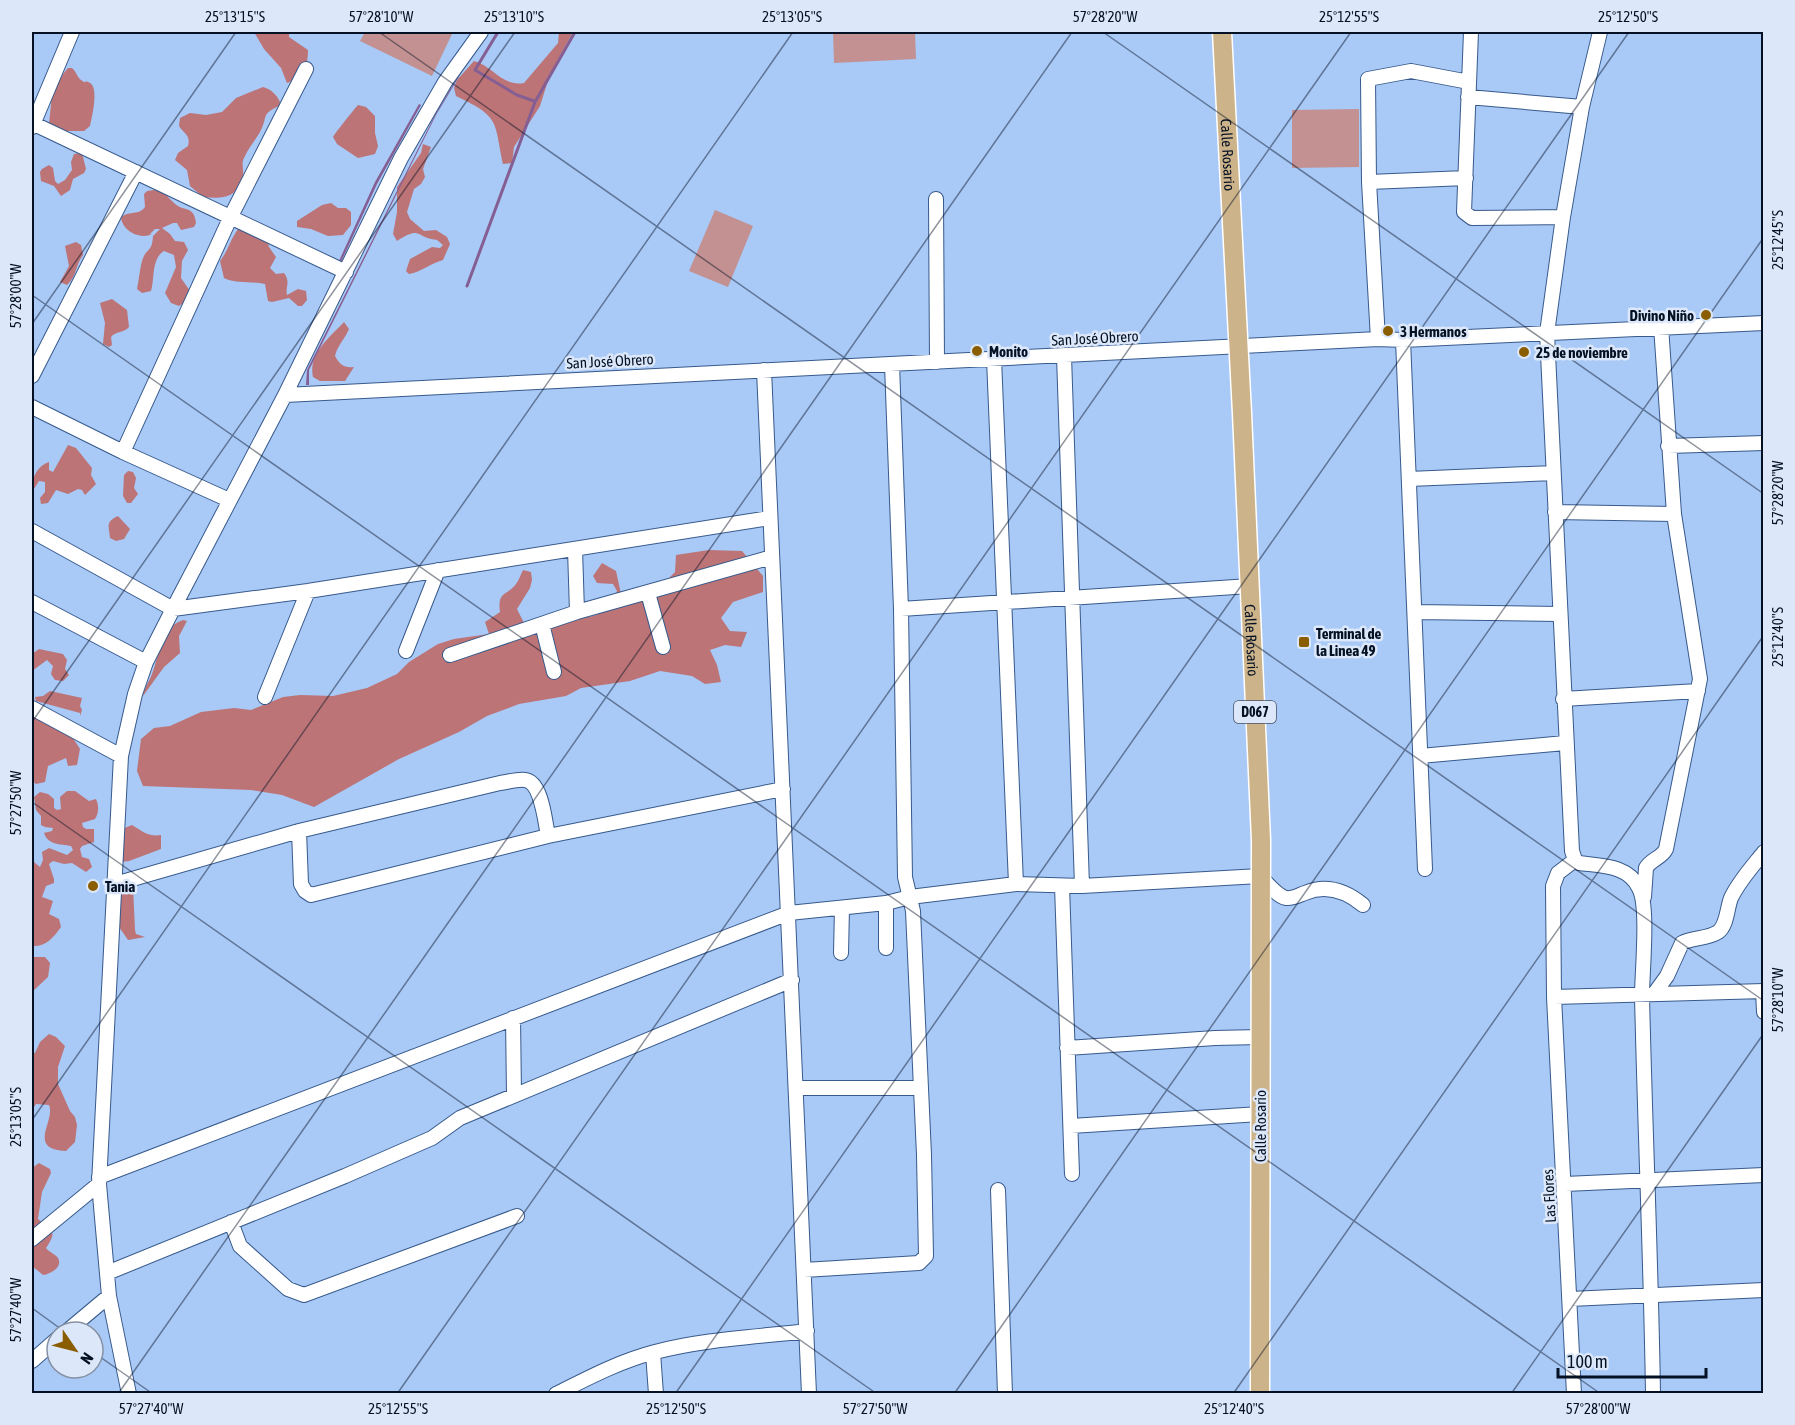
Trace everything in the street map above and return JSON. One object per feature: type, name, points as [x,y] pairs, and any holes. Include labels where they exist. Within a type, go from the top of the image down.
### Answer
[{"type":"main road","name":"Calle Rosario","points":[[1222,32],[1261,840],[1260,1394]]},
{"type":"street","points":[[72,32],[32,125],[231,216],[346,272]]},
{"type":"street","points":[[129,1394],[109,1296],[99,1181],[121,756],[135,694],[146,663],[285,395],[401,158],[445,82],[482,32]]},
{"type":"street","points":[[1471,32],[1464,212],[1472,218],[1563,217]]},
{"type":"street","points":[[1599,32],[1582,107],[1563,217],[1547,333],[1565,743],[1572,851],[1575,860],[1579,863],[1626,872],[1634,880],[1644,899]]},
{"type":"street","points":[[123,452],[231,216],[306,69]]},
{"type":"street","points":[[1378,339],[1369,183],[1368,79],[1411,70],[1469,82]]},
{"type":"street","points":[[1468,98],[1582,107]]},
{"type":"street","points":[[32,376],[136,172]]},
{"type":"street","points":[[1369,183],[1466,177]]},
{"type":"street","points":[[936,199],[937,362]]},
{"type":"street","name":"San José Obrero","points":[[285,395],[1378,339],[1404,340],[1661,326],[1764,323]]},
{"type":"street","points":[[1653,1394],[1648,994],[1644,899],[1646,868],[1666,849],[1700,679],[1674,514],[1661,326]]},
{"type":"street","points":[[1404,340],[1425,869]]},
{"type":"street","points":[[1064,356],[1082,886]]},
{"type":"street","points":[[994,359],[1016,884]]},
{"type":"street","points":[[804,1270],[920,1263],[925,1259],[924,1166],[913,911],[905,877],[901,609],[892,364]]},
{"type":"street","points":[[764,370],[809,1394]]},
{"type":"street","points":[[32,407],[123,452],[229,500]]},
{"type":"street","points":[[1668,446],[1764,443]]},
{"type":"street","points":[[1409,479],[1553,473]]},
{"type":"street","points":[[1555,512],[1674,514]]},
{"type":"street","points":[[32,531],[173,609],[308,591],[770,518]]},
{"type":"street","points":[[575,549],[578,612]]},
{"type":"street","points":[[450,655],[578,612],[772,556]]},
{"type":"street","points":[[406,651],[438,570]]},
{"type":"street","points":[[901,609],[1250,586]]},
{"type":"street","points":[[265,697],[308,591]]},
{"type":"street","points":[[648,593],[663,647]]},
{"type":"street","points":[[32,602],[146,663]]},
{"type":"street","points":[[1414,612],[1560,614]]},
{"type":"street","points":[[542,624],[554,672]]},
{"type":"street","points":[[1563,699],[1698,692]]},
{"type":"street","points":[[32,708],[121,756]]},
{"type":"street","points":[[1420,756],[1565,743]]},
{"type":"street","points":[[115,884],[299,831],[500,783],[526,780],[533,783],[538,792],[548,836]]},
{"type":"street","points":[[299,831],[302,884],[305,891],[311,895],[548,836],[783,789]]},
{"type":"street","points":[[1648,994],[1667,976],[1682,942],[1716,934],[1722,929],[1731,900],[1745,876],[1764,852]]},
{"type":"street","name":"Las Flores","points":[[1574,1394],[1554,997],[1552,886],[1558,873],[1575,860]]},
{"type":"street","points":[[32,1239],[99,1181],[513,1018],[789,913],[886,903],[910,897],[1016,884],[1082,886],[1260,876],[1285,898],[1319,888],[1338,890],[1353,896],[1363,905]]},
{"type":"street","points":[[1062,886],[1072,1174]]},
{"type":"street","points":[[886,903],[886,948]]},
{"type":"street","points":[[841,953],[842,908]]},
{"type":"street","points":[[107,1273],[432,1138],[460,1118],[792,980]]},
{"type":"street","points":[[1554,997],[1763,991],[1764,1012]]},
{"type":"street","points":[[513,1018],[514,1095]]},
{"type":"street","points":[[1067,1048],[1260,1037]]},
{"type":"street","points":[[797,1088],[920,1088]]},
{"type":"street","points":[[1071,1126],[1260,1114]]},
{"type":"street","points":[[1565,1184],[1764,1175]]},
{"type":"street","points":[[998,1190],[1005,1394]]},
{"type":"street","points":[[231,1222],[240,1246],[288,1289],[304,1295],[517,1216]]},
{"type":"street","points":[[1570,1299],[1764,1290]]},
{"type":"street","points":[[80,1320],[109,1296]]},
{"type":"street","points":[[556,1394],[613,1366],[653,1353],[679,1347],[807,1331]]},
{"type":"street","points":[[32,1361],[45,1350]]},
{"type":"street","points":[[653,1353],[656,1394]]},
{"type":"shaded area","points":[[254,32],[289,32],[289,37],[308,50],[306,66],[301,75],[287,83],[281,68],[264,49]]},
{"type":"shaded area","points":[[365,32],[453,32],[432,76],[360,41]]},
{"type":"shaded area","points":[[490,32],[472,55],[436,115],[309,370],[309,385],[306,385],[307,370],[435,115],[471,54]]},
{"type":"shaded area","points":[[559,32],[573,32],[550,74],[540,106],[514,147],[512,163],[503,164],[493,121],[481,109],[456,96],[454,88],[457,80],[474,61],[510,82],[524,83],[558,43]]},
{"type":"shaded area","points":[[833,32],[915,32],[916,59],[834,63]]},
{"type":"shaded area","points":[[68,68],[72,68],[81,80],[93,86],[94,103],[90,126],[84,131],[59,131],[49,124],[52,95]]},
{"type":"shaded area","points":[[263,87],[269,89],[280,102],[279,106],[267,113],[261,130],[246,154],[241,183],[229,196],[203,197],[190,186],[187,170],[175,160],[178,153],[188,146],[189,142],[188,137],[179,126],[180,118],[190,113],[206,115],[222,112],[236,98]]},
{"type":"shaded area","points":[[419,104],[421,105],[377,184],[341,262],[339,261],[375,182]]},
{"type":"shaded area","points":[[358,105],[366,107],[375,116],[378,146],[375,154],[358,158],[337,144],[333,137]]},
{"type":"shaded area","points":[[1359,109],[1359,167],[1292,168],[1292,110]]},
{"type":"shaded area","points":[[423,144],[431,147],[423,169],[425,177],[414,189],[407,212],[410,219],[424,231],[436,230],[447,237],[450,244],[443,260],[409,274],[406,271],[410,259],[432,247],[440,248],[443,245],[437,240],[415,233],[397,241],[393,234],[397,212],[397,187],[421,153]]},
{"type":"shaded area","points":[[82,153],[86,169],[84,173],[73,179],[70,190],[61,196],[54,186],[41,181],[40,172],[49,165],[53,168],[55,181],[58,184],[65,180],[72,170],[71,162],[74,154]]},
{"type":"shaded area","points":[[154,190],[163,191],[170,200],[193,213],[195,217],[194,227],[181,230],[177,223],[173,223],[162,228],[175,241],[184,242],[188,250],[182,261],[181,278],[190,291],[185,302],[179,306],[171,303],[165,293],[176,267],[174,255],[164,251],[157,259],[151,291],[142,293],[137,289],[143,258],[151,247],[153,236],[160,229],[155,229],[147,236],[142,236],[132,233],[122,222],[121,217],[145,207],[144,194]]},
{"type":"shaded area","points":[[331,203],[351,212],[351,225],[343,235],[328,236],[311,229],[297,227],[297,221],[322,205]]},
{"type":"shaded area","points":[[715,210],[753,226],[728,287],[689,271]]},
{"type":"shaded area","points":[[246,228],[267,239],[276,257],[270,268],[276,274],[284,273],[286,276],[287,295],[298,289],[306,291],[307,300],[302,306],[298,306],[289,298],[268,301],[265,284],[224,278],[220,261],[238,229]]},
{"type":"shaded area","points":[[76,242],[81,245],[83,255],[73,278],[67,285],[60,282],[69,266],[65,246]]},
{"type":"shaded area","points":[[112,299],[127,310],[129,327],[111,337],[112,345],[109,347],[103,344],[105,323],[100,303]]},
{"type":"shaded area","points":[[344,322],[349,329],[335,356],[343,365],[354,367],[345,381],[320,381],[313,377],[314,361],[326,340]]},
{"type":"shaded area","points":[[68,445],[76,448],[92,468],[91,475],[96,484],[85,495],[82,490],[78,489],[68,494],[56,490],[48,503],[41,504],[40,498],[45,492],[45,482],[39,481],[32,492],[35,474],[49,462],[49,470],[53,472]]},
{"type":"shaded area","points":[[128,471],[133,472],[136,478],[134,488],[138,494],[131,503],[127,503],[123,496],[124,475]]},
{"type":"shaded area","points":[[118,516],[130,529],[124,539],[116,541],[110,538],[109,525],[111,520]]},
{"type":"shaded area","points":[[709,550],[742,551],[763,576],[763,592],[733,602],[721,618],[730,631],[747,632],[741,647],[725,645],[710,650],[721,682],[705,684],[692,676],[660,671],[630,681],[581,688],[566,696],[519,704],[487,716],[459,732],[399,759],[314,807],[282,795],[251,790],[143,786],[137,771],[141,739],[154,728],[170,726],[201,712],[234,708],[251,710],[283,697],[333,696],[367,688],[397,674],[409,662],[438,644],[454,639],[489,634],[485,622],[500,612],[501,597],[513,588],[523,570],[531,572],[532,580],[530,588],[517,609],[524,623],[555,616],[576,601],[584,601],[589,617],[607,609],[617,591],[613,584],[597,583],[593,576],[602,563],[616,571],[621,594],[654,593],[675,572],[676,555]]},
{"type":"shaded area","points":[[183,620],[187,621],[179,636],[180,653],[164,667],[143,696],[164,636],[175,624]]},
{"type":"shaded area","points":[[39,649],[63,654],[67,660],[65,669],[69,675],[63,681],[55,680],[51,674],[53,666],[47,660],[32,671],[32,654]]},
{"type":"shaded area","points":[[50,691],[82,698],[80,716],[80,713],[36,701],[35,697],[43,696]]},
{"type":"shaded area","points":[[32,708],[71,735],[80,749],[77,765],[68,766],[66,758],[48,766],[45,782],[36,784],[32,781]]},
{"type":"shaded area","points":[[67,791],[75,791],[89,801],[96,799],[97,801],[98,812],[95,819],[82,823],[86,829],[94,829],[94,842],[80,849],[82,857],[89,859],[92,867],[86,872],[72,863],[64,864],[53,861],[49,864],[54,883],[46,886],[42,897],[53,901],[49,914],[59,919],[61,927],[45,943],[32,946],[32,863],[40,867],[43,860],[42,852],[49,848],[67,855],[73,850],[71,846],[48,840],[44,833],[52,831],[53,828],[41,825],[41,816],[36,810],[34,797],[40,792],[48,794],[54,799],[54,808],[57,810],[61,809],[60,797]]},
{"type":"shaded area","points":[[132,825],[149,834],[161,835],[161,849],[121,862],[117,831]]},
{"type":"shaded area","points":[[143,879],[133,886],[135,930],[136,934],[145,937],[128,940],[117,923],[117,906],[130,880]]},
{"type":"shaded area","points":[[32,957],[45,957],[50,963],[48,977],[32,992]]},
{"type":"shaded area","points":[[49,1034],[65,1046],[58,1067],[58,1084],[77,1125],[75,1142],[66,1151],[54,1149],[47,1145],[45,1140],[49,1105],[36,1104],[32,1110],[32,1053],[35,1053],[40,1042]]},
{"type":"shaded area","points":[[39,1163],[50,1169],[51,1173],[42,1192],[38,1219],[52,1231],[52,1238],[46,1248],[59,1261],[55,1270],[43,1275],[32,1266],[32,1168]]},
{"type":"waterway","points":[[498,32],[475,70],[517,95],[534,101]]},
{"type":"waterway","points":[[467,286],[535,102],[575,32]]},
{"type":"place","name":"Divino Niño","points":[[1706,315]]},
{"type":"place","name":"3 Hermanos","points":[[1388,331]]},
{"type":"place","name":"Monito","points":[[977,351]]},
{"type":"place","name":"25 de noviembre","points":[[1524,352]]},
{"type":"place","name":"Terminal de la Linea 49","points":[[1304,642]]},
{"type":"place","name":"Tania","points":[[93,886]]}]
